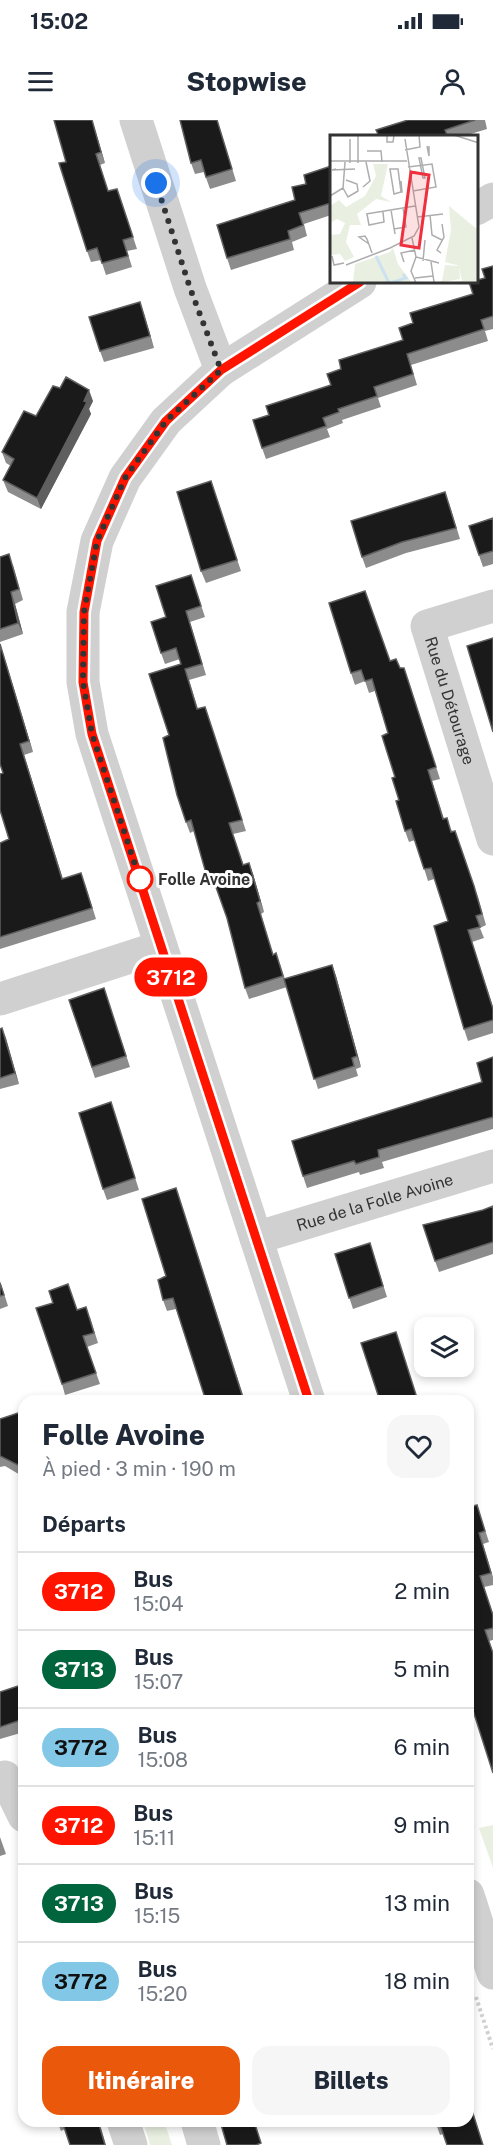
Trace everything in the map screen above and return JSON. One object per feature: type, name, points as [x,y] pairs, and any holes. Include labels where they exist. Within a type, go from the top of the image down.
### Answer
[{"type":"street","points":[[136,120],[190,288],[221,370]]},
{"type":"street","points":[[478,208],[493,199]]},
{"type":"street","points":[[307,1395],[92,734],[83,682],[84,612],[97,541],[125,478],[166,421],[221,370],[357,284]]},
{"type":"street","name":"Rue du Détourage","points":[[493,606],[427,626],[493,839]]},
{"type":"street","points":[[0,999],[161,947]]},
{"type":"street","name":"Rue de la Folle Avoine","points":[[256,1239],[493,1166]]},
{"type":"street","points":[[10,1776],[18,1799]]},
{"type":"street","points":[[474,1917],[487,1965]]},
{"type":"street","points":[[125,2127],[131,2145]]},
{"type":"street","points":[[199,2127],[204,2145]]},
{"type":"path","points":[[487,1965],[493,2049]]},
{"type":"green space","points":[[493,1825],[493,1868],[479,1828]]},
{"type":"green space","points":[[145,2127],[166,2127],[172,2145],[150,2145]]},
{"type":"building","points":[[54,120],[92,120],[101,152],[96,154],[108,191],[117,189],[133,237],[123,240],[128,256],[102,263],[97,248],[87,251],[59,163],[66,162]]},
{"type":"building","points":[[180,120],[217,120],[232,169],[206,177],[201,160],[191,163]]},
{"type":"building","points":[[408,120],[475,120],[445,130],[447,135],[378,135],[376,130]]},
{"type":"building","points":[[330,166],[330,203],[299,213],[303,225],[288,231],[290,239],[227,258],[217,225],[295,200],[292,187],[306,184],[304,175]]},
{"type":"building","points":[[493,266],[493,316],[481,320],[484,329],[407,354],[413,374],[374,387],[377,396],[338,409],[339,412],[323,418],[326,426],[262,448],[253,420],[269,415],[266,406],[331,385],[327,374],[341,369],[339,360],[403,340],[399,328],[413,323],[410,313],[473,294],[470,284],[478,284],[478,280],[485,278],[482,269]]},
{"type":"building","points":[[140,302],[150,336],[100,351],[89,317]]},
{"type":"building","points":[[66,377],[89,390],[84,401],[87,402],[37,498],[3,480],[14,459],[2,452],[24,411],[36,416],[53,386],[60,388]]},
{"type":"building","points":[[211,481],[237,560],[201,571],[177,492]]},
{"type":"building","points":[[445,492],[456,528],[402,542],[362,557],[351,521]]},
{"type":"building","points":[[493,518],[493,551],[479,555],[469,526]]},
{"type":"building","points":[[9,554],[19,589],[11,592],[18,623],[0,629],[0,557]]},
{"type":"building","points":[[191,575],[201,606],[186,611],[202,664],[185,669],[197,709],[205,707],[242,820],[229,823],[243,865],[249,863],[260,901],[257,903],[273,955],[276,953],[283,976],[245,988],[227,918],[212,876],[207,877],[191,820],[186,822],[177,795],[163,738],[169,735],[149,674],[181,664],[176,648],[161,653],[151,622],[166,617],[156,586]]},
{"type":"building","points":[[365,591],[390,661],[396,659],[400,668],[404,668],[436,767],[428,770],[443,819],[447,818],[451,832],[455,831],[482,914],[476,916],[480,927],[468,930],[493,1009],[493,1020],[464,1029],[434,926],[448,921],[431,868],[424,869],[411,829],[405,831],[396,801],[399,800],[392,778],[395,777],[382,736],[388,733],[372,679],[365,681],[361,670],[351,673],[329,603]]},
{"type":"building","points":[[493,638],[493,732],[467,646]]},
{"type":"building","points":[[0,644],[29,741],[20,744],[62,879],[81,873],[92,908],[0,937],[0,843],[9,839],[0,810],[0,774],[3,773],[0,764]]},
{"type":"building","points":[[332,965],[357,1056],[352,1058],[354,1066],[314,1079],[284,979]]},
{"type":"building","points":[[104,988],[126,1056],[92,1067],[69,1000]]},
{"type":"building","points":[[2,1028],[15,1073],[0,1078],[0,1029]]},
{"type":"building","points":[[493,1057],[493,1117],[378,1150],[379,1157],[356,1164],[354,1161],[303,1176],[292,1141],[482,1082],[477,1063]]},
{"type":"building","points":[[111,1102],[135,1178],[103,1189],[79,1113]]},
{"type":"building","points":[[176,1188],[242,1395],[204,1395],[173,1298],[163,1300],[158,1280],[166,1276],[142,1199]]},
{"type":"building","points":[[493,1206],[493,1242],[435,1261],[423,1225]]},
{"type":"building","points":[[370,1243],[383,1286],[349,1298],[335,1254]]},
{"type":"building","points":[[0,1283],[4,1295],[0,1296]]},
{"type":"building","points":[[68,1284],[77,1310],[86,1307],[94,1333],[83,1336],[96,1373],[62,1384],[36,1308],[53,1303],[49,1291]]},
{"type":"building","points":[[396,1332],[416,1395],[378,1395],[361,1343]]},
{"type":"building","points":[[18,1413],[18,1465],[0,1456],[0,1419]]},
{"type":"building","points":[[477,1505],[485,1531],[479,1533],[491,1573],[480,1576],[493,1615],[493,1628],[485,1630],[493,1653],[493,1773],[474,1714],[474,1506]]},
{"type":"building","points":[[18,1686],[18,1721],[0,1727],[0,1692]]},
{"type":"building","points":[[474,2117],[483,2145],[447,2145],[441,2127],[474,2127]]},
{"type":"building","points":[[64,2127],[100,2127],[105,2145],[70,2145]]},
{"type":"building","points":[[222,2127],[256,2127],[261,2143],[256,2145],[227,2145]]},
{"type":"bus line","name":"3712","points":[[307,1395],[92,734],[83,682],[84,612],[97,541],[125,478],[166,421],[221,370],[357,284]]},
{"type":"place","name":"Folle Avoine","points":[[140,879]]},
{"type":"route","points":[[140,879],[142,886],[92,734],[83,682],[84,612],[97,541],[125,478],[166,421],[221,370],[190,288],[156,183]]}]
